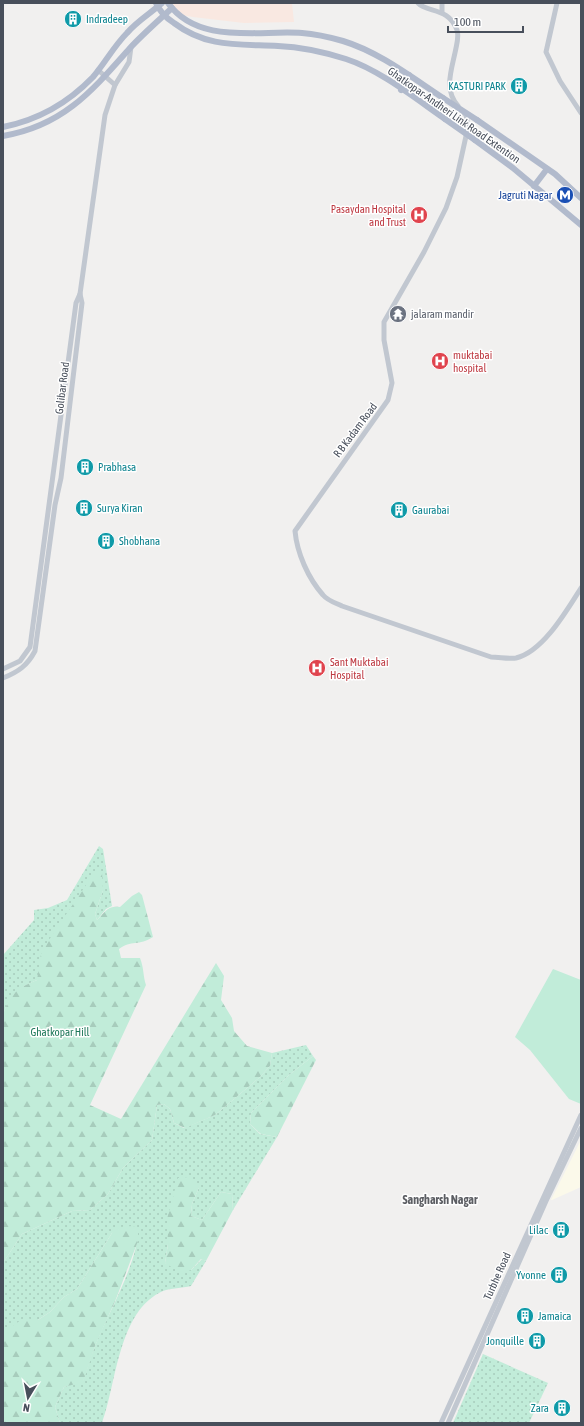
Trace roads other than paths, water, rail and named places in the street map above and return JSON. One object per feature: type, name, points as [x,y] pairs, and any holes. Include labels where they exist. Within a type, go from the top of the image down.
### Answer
[{"type":"main road","name":"Ghatkopar-Andheri Link Road Extention","points":[[3,127],[37,117],[58,105],[79,90],[98,70],[126,34],[159,4],[164,16],[187,33],[213,42],[314,50],[348,60],[378,75],[475,140],[581,225]]},
{"type":"main road","points":[[3,136],[18,134],[54,120],[79,102],[164,16],[170,6],[189,23],[203,28],[226,32],[319,34],[359,46],[409,75],[477,120],[547,169],[581,198]]},
{"type":"main road","points":[[401,90],[409,75]]},
{"type":"main road","points":[[534,186],[547,169]]},
{"type":"street","points":[[418,3],[421,6],[442,12],[442,3]]},
{"type":"street","points":[[557,3],[546,52],[560,81],[581,113]]},
{"type":"street","name":"R B Kadam Road","points":[[442,12],[457,30],[457,39],[449,86],[451,98],[466,115],[468,127],[457,177],[446,208],[433,236],[384,322],[384,340],[392,383],[388,400],[294,530],[296,545],[304,566],[324,596],[329,600],[350,609],[491,657],[516,658],[536,647],[560,619],[581,588]]},
{"type":"street","name":"Golibar Road","points":[[3,678],[22,669],[29,662],[35,651],[45,581],[50,526],[60,478],[82,303],[80,294],[105,114],[116,85],[129,62],[131,48]]},
{"type":"street","points":[[98,70],[116,85]]},
{"type":"street","points":[[3,669],[20,661],[30,647],[50,526]]},
{"type":"street","points":[[40,580],[45,581]]},
{"type":"street","name":"Turbhe Road","points":[[441,1423],[581,1115]]},
{"type":"street","points":[[448,1423],[581,1128]]},
{"type":"place","name":"Indradeep","points":[[73,19]]},
{"type":"place","name":"KASTURI PARK","points":[[519,86]]},
{"type":"place","name":"Jagruti Nagar","points":[[565,195]]},
{"type":"place","name":"Pasaydan Hospital and Trust","points":[[419,215]]},
{"type":"place","name":"jalaram mandir","points":[[398,314]]},
{"type":"place","name":"muktabai hospital","points":[[440,361]]},
{"type":"place","name":"Prabhasa","points":[[85,467]]},
{"type":"place","name":"Surya Kiran","points":[[84,508]]},
{"type":"place","name":"Gaurabai","points":[[399,510]]},
{"type":"place","name":"Shobhana","points":[[106,541]]},
{"type":"place","name":"Sant Muktabai Hospital","points":[[317,668]]},
{"type":"place","name":"Lilac","points":[[561,1230]]},
{"type":"place","name":"Yvonne","points":[[559,1275]]},
{"type":"place","name":"Jamaica","points":[[525,1316]]},
{"type":"place","name":"Jonquille","points":[[537,1341]]},
{"type":"place","name":"Zara","points":[[562,1408]]},
{"type":"district","name":"Sangharsh Nagar","points":[[440,1200]]},
{"type":"park label","name":"Ghatkopar Hill","points":[[60,1032]]}]
